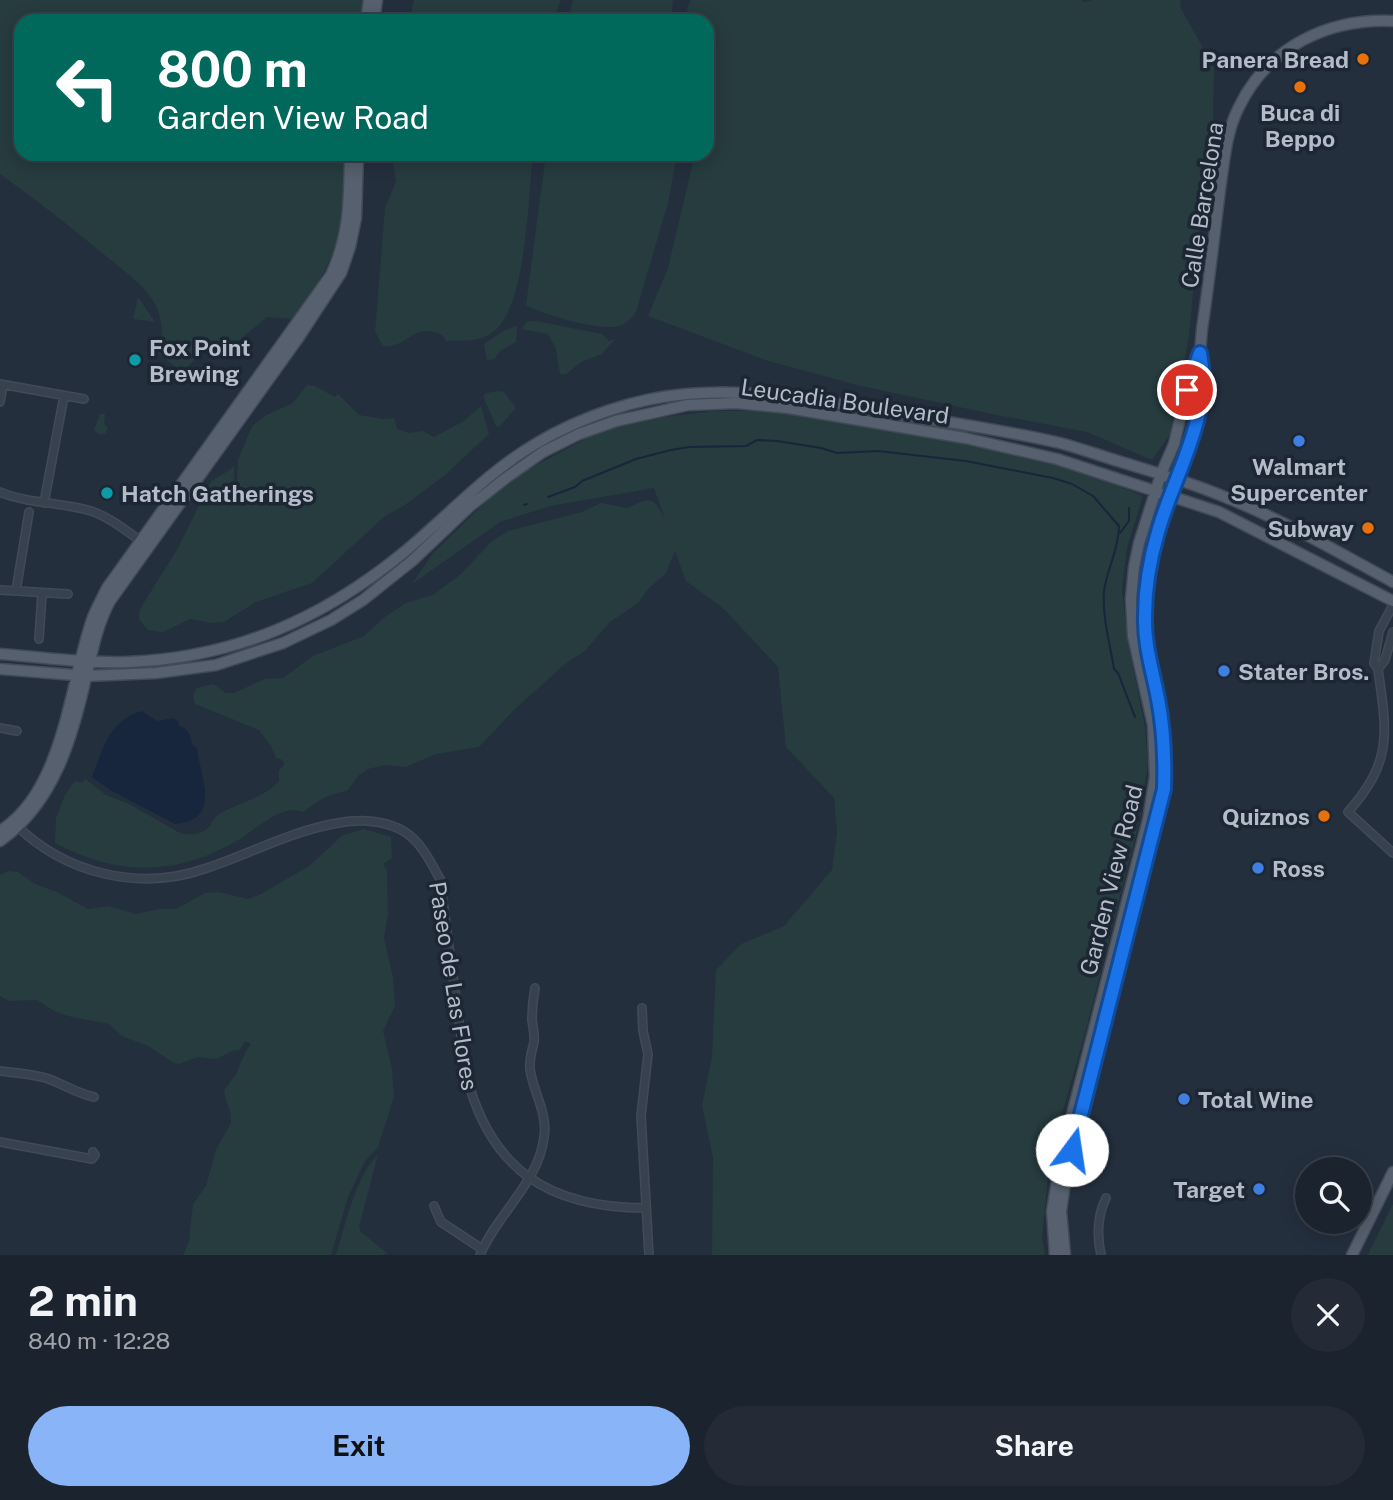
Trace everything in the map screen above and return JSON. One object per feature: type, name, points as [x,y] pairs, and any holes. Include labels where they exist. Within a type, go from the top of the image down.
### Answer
[{"type":"main road","name":"Calle Barcelona","points":[[1202,329],[1227,145],[1238,108],[1260,73],[1284,51],[1304,38],[1345,23],[1393,21]]},
{"type":"main road","points":[[144,543],[331,275],[342,248],[349,219],[350,161]]},
{"type":"main road","points":[[0,841],[16,824],[55,757],[82,676],[94,615],[103,596],[307,326],[341,273],[355,226],[358,161]]},
{"type":"main road","name":"Garden View Road","points":[[1055,1255],[1052,1211],[1058,1168],[1148,820],[1155,777],[1153,725],[1133,636],[1130,599],[1133,567],[1161,474],[1176,439],[1187,390],[1200,353],[1202,329]]},
{"type":"main road","name":"Garden View Road","points":[[1065,1255],[1062,1228],[1063,1191],[1164,789],[1163,729],[1147,645],[1145,599],[1158,533],[1192,439],[1200,403],[1203,366],[1200,353]]},
{"type":"main road","name":"Leucadia Boulevard","points":[[0,654],[133,662],[198,654],[234,646],[276,631],[325,608],[357,589],[404,552],[498,469],[537,443],[611,411],[683,394],[736,391],[789,396],[1061,443],[1225,497],[1295,529],[1393,582]]},
{"type":"main road","name":"Leucadia Boulevard","points":[[0,669],[82,676],[156,673],[239,659],[283,643],[331,620],[363,600],[412,561],[469,507],[543,452],[579,434],[616,421],[668,409],[736,403],[788,408],[965,438],[1057,459],[1219,512],[1393,603]]},
{"type":"main road","points":[[0,831],[16,824]]},
{"type":"main road","points":[[1352,1255],[1393,1172]]},
{"type":"street","points":[[0,402],[1,385],[84,399]]},
{"type":"street","points":[[44,503],[64,396]]},
{"type":"street","points":[[0,492],[90,511],[144,543]]},
{"type":"street","points":[[16,591],[29,512]]},
{"type":"street","points":[[0,590],[68,594]]},
{"type":"street","points":[[39,639],[42,593]]},
{"type":"street","points":[[1393,603],[1377,640],[1374,663],[1378,669],[1386,727],[1385,754],[1377,775],[1348,812],[1393,853]]},
{"type":"street","points":[[1378,669],[1385,660],[1393,632]]},
{"type":"street","points":[[0,728],[17,731]]},
{"type":"street","name":"Paseo de Las Flores","points":[[16,824],[44,848],[74,864],[107,875],[146,879],[185,875],[205,869],[311,827],[350,821],[378,822],[406,832],[425,852],[440,879],[466,1074],[472,1099],[491,1139],[528,1179],[582,1202],[614,1208],[646,1208]]},
{"type":"street","points":[[434,1206],[441,1222],[481,1252],[528,1179],[538,1158],[544,1138],[544,1119],[530,1070],[530,1054],[534,1040],[535,988]]},
{"type":"street","points":[[642,1008],[643,1031],[649,1054],[641,1116],[649,1255]]},
{"type":"street","points":[[0,1071],[44,1077],[62,1084],[74,1093],[94,1097]]},
{"type":"street","points":[[0,1142],[92,1159],[95,1155],[93,1152]]},
{"type":"street","points":[[1101,1255],[1098,1241],[1100,1210],[1106,1198]]},
{"type":"green space","points":[[0,0],[364,0],[361,14],[14,14],[14,161],[343,161],[343,204],[338,236],[320,280],[293,319],[267,317],[235,344],[200,353],[183,373],[158,353],[160,318],[156,306],[141,285],[81,235],[0,174]]},
{"type":"green space","points":[[414,0],[561,0],[556,14],[411,14]]},
{"type":"green space","points":[[573,0],[673,0],[672,14],[570,14]]},
{"type":"green space","points":[[691,0],[1181,0],[1180,7],[1214,67],[1213,126],[1202,195],[1189,336],[1170,434],[1152,460],[1087,432],[857,385],[765,360],[648,316],[668,268],[693,161],[714,161],[714,14],[689,14],[687,9]]},
{"type":"green space","points":[[532,161],[524,249],[513,300],[504,319],[487,336],[446,341],[442,335],[424,331],[399,344],[383,346],[375,332],[385,208],[396,182],[393,162]]},
{"type":"green space","points":[[545,161],[676,161],[668,203],[636,312],[630,320],[614,327],[604,327],[557,317],[526,305]]},
{"type":"green space","points":[[138,297],[155,322],[133,319]]},
{"type":"green space","points":[[536,321],[602,334],[609,341],[615,339],[602,354],[581,362],[566,374],[560,374],[556,349],[548,334],[522,329],[526,322]]},
{"type":"green space","points":[[517,326],[516,342],[500,351],[494,359],[487,360],[484,344],[505,330]]},
{"type":"green space","points":[[307,385],[315,386],[335,397],[338,394],[359,415],[394,418],[397,429],[409,433],[423,431],[434,437],[464,421],[481,406],[489,434],[445,475],[405,505],[385,516],[312,583],[256,602],[224,622],[190,619],[163,632],[148,630],[139,619],[140,609],[178,548],[202,500],[222,496],[232,490],[237,482],[238,460],[252,426],[266,415],[293,403]]},
{"type":"green space","points":[[504,392],[516,408],[499,427],[496,426],[483,396]]},
{"type":"green space","points":[[714,411],[769,411],[922,434],[1009,451],[1095,476],[1143,496],[1127,548],[1122,590],[1128,643],[1145,727],[1148,764],[1137,830],[1085,1033],[1050,1156],[1042,1237],[1045,1255],[712,1255],[713,1158],[702,1105],[712,1057],[716,970],[741,944],[784,926],[832,870],[837,832],[834,798],[786,747],[778,667],[723,608],[686,581],[675,551],[666,573],[647,590],[638,603],[610,622],[585,651],[566,663],[513,711],[479,747],[436,754],[406,767],[386,765],[368,769],[359,775],[347,791],[323,798],[303,812],[285,811],[240,839],[194,860],[148,868],[125,866],[102,862],[55,843],[56,818],[65,795],[75,781],[83,783],[85,779],[106,795],[129,804],[180,833],[188,834],[205,830],[218,815],[266,792],[279,781],[283,760],[276,758],[259,730],[195,704],[193,696],[197,688],[213,684],[226,693],[234,693],[265,679],[283,678],[313,656],[364,636],[386,616],[406,603],[433,595],[461,574],[492,541],[508,531],[582,512],[601,503],[627,508],[650,500],[657,505],[665,519],[654,488],[550,506],[500,522],[412,584],[433,553],[491,497],[529,469],[606,428],[655,418]]},
{"type":"green space","points":[[100,414],[105,414],[104,424],[108,428],[105,434],[98,434],[94,430]]},
{"type":"green space","points":[[234,466],[234,479],[230,486],[205,494],[214,479]]},
{"type":"green space","points":[[364,829],[391,837],[392,858],[383,864],[387,871],[388,914],[384,938],[393,978],[395,1006],[383,1031],[392,1069],[394,1097],[378,1147],[365,1161],[348,1197],[331,1255],[183,1255],[189,1241],[193,1204],[206,1186],[216,1150],[231,1123],[224,1090],[235,1076],[251,1044],[245,1041],[240,1050],[216,1059],[197,1057],[179,1064],[148,1046],[122,1036],[109,1024],[54,1011],[37,1000],[9,1001],[0,996],[0,875],[8,871],[18,872],[35,884],[57,892],[88,909],[108,906],[136,914],[159,909],[176,909],[205,893],[219,892],[248,899],[261,894],[309,866],[343,835]]},
{"type":"green space","points":[[378,1154],[359,1227],[361,1232],[387,1253],[336,1255],[357,1188]]},
{"type":"green space","points":[[1393,1204],[1393,1255],[1368,1255]]},
{"type":"water","points":[[142,711],[157,721],[173,718],[178,721],[197,748],[204,784],[204,806],[199,815],[190,821],[175,824],[110,790],[92,777],[104,746],[115,728],[131,715]]},
{"type":"waterway","points":[[548,497],[636,459],[689,447],[746,446],[757,440],[821,448],[837,453],[878,451],[966,461],[1072,484],[1093,496],[1119,526],[1104,591],[1104,610],[1114,669],[1135,717]]},
{"type":"waterway","points":[[1120,533],[1129,521],[1129,508]]},
{"type":"place","name":"Panera Bread","points":[[1363,59]]},
{"type":"place","name":"Buca di Beppo","points":[[1300,87]]},
{"type":"place","name":"Fox Point Brewing","points":[[135,360]]},
{"type":"place","name":"Walmart Supercenter","points":[[1299,441]]},
{"type":"place","name":"Hatch Gatherings","points":[[107,493]]},
{"type":"place","name":"Subway","points":[[1368,528]]},
{"type":"place","name":"Stater Bros.","points":[[1224,671]]},
{"type":"place","name":"Quiznos","points":[[1324,816]]},
{"type":"place","name":"Ross","points":[[1258,868]]},
{"type":"place","name":"Total Wine","points":[[1184,1099]]},
{"type":"place","name":"Target","points":[[1259,1189]]},
{"type":"route","points":[[1072,1150],[1164,789],[1163,729],[1147,645],[1145,599],[1158,533],[1188,452],[1196,422],[1202,384],[1203,366],[1200,353],[1187,390]]}]
